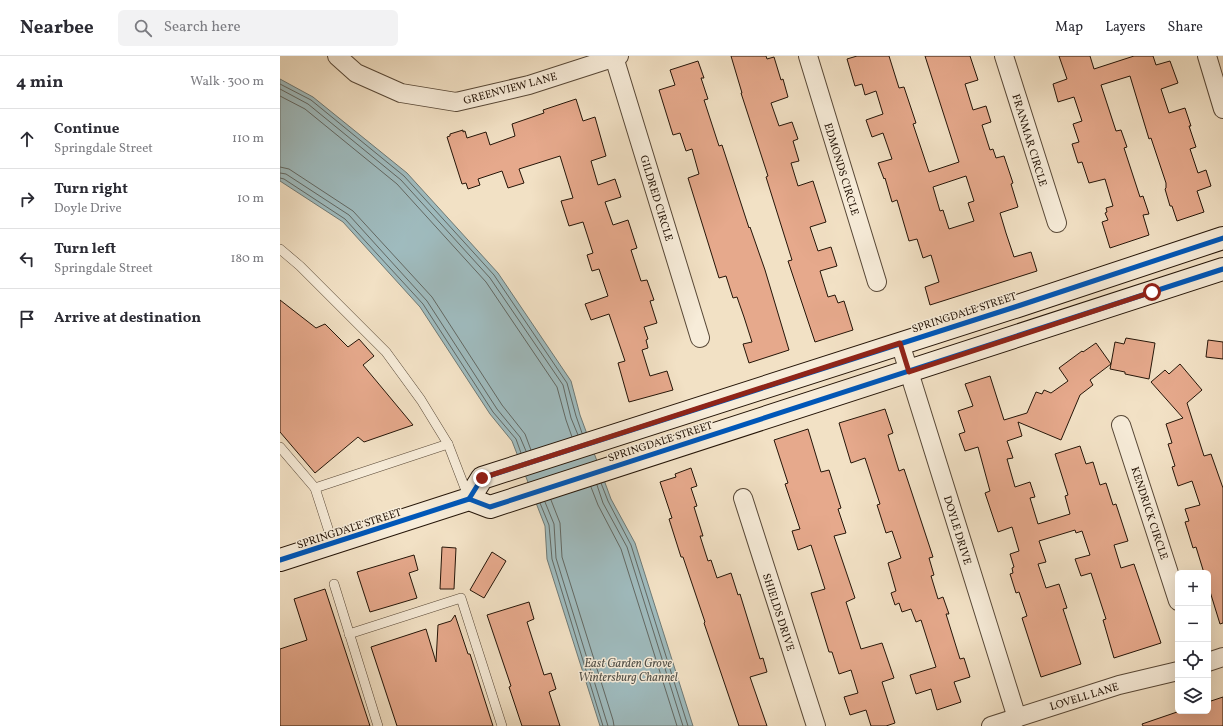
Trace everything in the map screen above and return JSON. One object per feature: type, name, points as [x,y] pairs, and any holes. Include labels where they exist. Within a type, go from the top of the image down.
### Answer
[{"type":"main road","name":"SPRINGDALE STREET","points":[[469,499],[482,478],[1018,306],[1223,238]]},
{"type":"main road","name":"SPRINGDALE STREET","points":[[280,560],[469,499],[490,507],[1223,269]]},
{"type":"street","name":"GREENVIEW LANE","points":[[337,56],[356,73],[401,93],[456,102],[529,85],[617,57]]},
{"type":"street","name":"EDMONDS CIRCLE","points":[[808,56],[877,282]]},
{"type":"street","name":"FRANMAR CIRCLE","points":[[1004,56],[1057,223]]},
{"type":"street","points":[[1207,56],[1223,109]]},
{"type":"street","name":"GILDRED CIRCLE","points":[[617,57],[700,338]]},
{"type":"street","name":"DOYLE DRIVE","points":[[900,343],[1017,718]]},
{"type":"street","name":"KENDRICK CIRCLE","points":[[1121,425],[1175,592]]},
{"type":"street","name":"SHIELDS DRIVE","points":[[743,498],[816,726]]},
{"type":"street","points":[[1211,661],[1223,657]]},
{"type":"street","name":"LOVELL LANE","points":[[991,726],[1119,685],[1175,672]]},
{"type":"lane","points":[[280,249],[300,266],[386,352],[421,400],[448,444],[469,499]]},
{"type":"lane","points":[[315,488],[448,444]]},
{"type":"lane","points":[[281,450],[315,488],[333,544]]},
{"type":"lane","points":[[334,584],[378,726]]},
{"type":"lane","points":[[349,634],[461,598],[502,726]]},
{"type":"water","name":"East Garden Grove Wintersburg Channel","points":[[280,79],[313,97],[407,173],[498,273],[571,381],[580,415],[611,499],[635,543],[693,726],[600,726],[547,559],[545,526],[512,441],[490,414],[420,307],[343,222],[280,181]]},
{"type":"building","points":[[731,56],[766,56],[767,59],[774,57],[781,80],[783,79],[788,97],[771,103],[779,126],[792,122],[798,139],[793,141],[799,161],[791,163],[798,186],[813,181],[826,222],[810,227],[818,251],[831,247],[837,266],[820,271],[828,297],[835,295],[838,303],[844,301],[853,330],[815,342],[788,261],[792,260]]},
{"type":"building","points":[[857,56],[889,56],[899,88],[904,87],[916,123],[913,124],[929,172],[959,162],[925,56],[970,56],[978,80],[965,84],[973,110],[986,106],[991,122],[982,125],[990,150],[993,149],[996,158],[1004,156],[1013,183],[1011,184],[1018,207],[1000,213],[1006,233],[1014,257],[1031,252],[1037,271],[930,305],[925,287],[939,282],[931,255],[923,258],[917,239],[909,241],[897,200],[892,202],[885,178],[884,179],[878,163],[892,159],[883,133],[872,137],[866,120],[883,114],[876,91],[865,95],[862,84],[855,86],[847,59]],"holes":[[[966,176],[974,201],[968,203],[974,221],[949,229],[943,210],[940,211],[933,187]]]},
{"type":"building","points":[[1059,56],[1090,56],[1094,69],[1134,56],[1153,56],[1156,65],[1170,61],[1178,83],[1161,89],[1169,113],[1185,108],[1196,147],[1190,149],[1198,173],[1206,170],[1211,186],[1197,191],[1204,212],[1177,221],[1172,206],[1170,206],[1165,189],[1166,183],[1151,138],[1149,139],[1130,76],[1101,85],[1116,131],[1121,130],[1127,147],[1124,148],[1140,197],[1143,196],[1149,214],[1143,215],[1149,235],[1110,248],[1102,222],[1108,220],[1105,213],[1107,212],[1106,208],[1113,206],[1105,179],[1089,183],[1082,162],[1078,163],[1072,144],[1079,142],[1073,124],[1082,121],[1074,97],[1058,102],[1053,84],[1067,79]]},
{"type":"building","points":[[698,61],[704,78],[701,78],[708,99],[704,100],[719,146],[722,145],[749,228],[750,227],[765,270],[789,350],[749,363],[743,344],[752,342],[744,317],[737,297],[733,298],[726,276],[719,278],[688,178],[699,174],[692,149],[686,151],[680,133],[673,135],[659,90],[675,85],[670,70]]},
{"type":"building","points":[[576,99],[583,121],[595,117],[606,156],[591,161],[598,185],[615,179],[621,197],[605,202],[613,225],[628,220],[637,248],[631,250],[641,281],[647,280],[654,300],[650,301],[657,323],[644,327],[648,339],[646,340],[648,348],[642,350],[650,376],[667,371],[673,390],[629,402],[618,363],[625,361],[609,314],[591,320],[585,304],[608,296],[599,269],[592,271],[587,255],[593,253],[583,222],[569,226],[561,201],[573,198],[560,156],[519,169],[524,183],[508,188],[502,171],[478,179],[480,185],[468,189],[466,183],[462,184],[447,137],[450,136],[450,134],[463,130],[463,132],[465,131],[467,138],[486,132],[490,145],[515,136],[512,124],[544,113],[543,110]]},
{"type":"building","points":[[280,300],[316,328],[325,324],[348,347],[359,339],[374,356],[363,365],[413,425],[364,442],[358,437],[315,473],[280,432]]},
{"type":"building","points":[[1126,338],[1155,343],[1149,379],[1110,369],[1115,342],[1124,344]]},
{"type":"building","points":[[1208,340],[1223,342],[1223,359],[1206,357]]},
{"type":"building","points":[[1096,343],[1111,364],[1090,380],[1093,385],[1080,395],[1061,440],[1018,422],[1022,436],[1007,441],[1013,458],[1007,459],[1015,487],[1030,482],[1035,497],[1030,498],[1038,524],[1070,514],[1065,496],[1068,495],[1055,454],[1080,446],[1086,464],[1093,462],[1100,485],[1106,483],[1113,505],[1116,504],[1128,541],[1114,545],[1121,568],[1134,564],[1161,643],[1114,658],[1103,620],[1106,619],[1091,573],[1081,576],[1075,559],[1090,555],[1082,531],[1076,533],[1075,530],[1039,541],[1046,562],[1038,564],[1046,588],[1059,584],[1067,608],[1063,609],[1081,664],[1041,677],[1022,618],[1027,616],[1019,592],[1016,593],[1010,574],[1013,573],[1012,568],[1014,567],[1010,554],[1019,551],[1012,527],[998,532],[985,493],[990,491],[978,447],[965,451],[959,434],[965,432],[958,411],[973,406],[965,384],[990,376],[1004,420],[1027,413],[1036,392],[1042,394],[1044,390],[1051,393],[1068,381],[1059,368],[1082,351],[1083,352]]},
{"type":"building","points":[[1180,364],[1202,390],[1187,403],[1204,456],[1211,454],[1223,488],[1223,623],[1220,624],[1211,595],[1211,570],[1203,570],[1196,547],[1193,548],[1185,522],[1189,521],[1185,509],[1200,505],[1192,481],[1178,486],[1172,467],[1175,466],[1168,444],[1172,443],[1166,424],[1183,418],[1151,382],[1165,370],[1169,374]]},
{"type":"building","points":[[885,409],[893,433],[888,435],[899,471],[904,469],[933,557],[929,558],[934,575],[931,576],[938,599],[943,597],[949,614],[946,614],[960,659],[964,658],[970,677],[954,682],[961,702],[937,710],[931,689],[916,694],[910,675],[936,667],[921,620],[916,622],[911,609],[902,612],[899,603],[895,605],[891,593],[896,591],[888,563],[901,558],[892,531],[886,533],[877,505],[880,504],[865,458],[851,463],[839,423]]},
{"type":"building","points":[[808,429],[821,472],[829,470],[841,508],[838,509],[846,533],[834,536],[855,598],[846,602],[861,649],[882,643],[894,678],[882,682],[895,723],[886,726],[871,726],[866,710],[850,715],[844,697],[858,693],[851,670],[839,674],[832,652],[829,652],[811,593],[825,589],[811,545],[798,550],[792,531],[800,529],[785,484],[788,483],[774,440]]},
{"type":"building","points":[[691,468],[697,486],[691,488],[697,506],[694,507],[703,536],[700,536],[708,561],[711,560],[717,578],[731,573],[738,595],[740,594],[760,659],[763,658],[767,672],[750,677],[767,726],[739,726],[669,519],[672,518],[660,482],[676,477],[675,474]]},
{"type":"building","points":[[442,547],[456,548],[454,589],[440,589]]},
{"type":"building","points":[[492,552],[506,561],[484,598],[470,590]]},
{"type":"building","points":[[414,555],[418,570],[409,573],[417,598],[370,612],[357,572]]},
{"type":"building","points":[[325,589],[370,726],[280,726],[280,649],[307,640],[294,599]]},
{"type":"building","points":[[529,602],[534,619],[527,622],[544,675],[551,673],[556,689],[549,692],[560,726],[522,726],[509,687],[511,686],[487,615]]},
{"type":"building","points":[[455,615],[468,654],[470,654],[493,726],[397,726],[371,647],[426,629],[436,662],[438,625],[451,621]]},
{"type":"building","points":[[1223,697],[1223,726],[1143,726],[1142,724],[1175,713],[1175,714],[1211,714],[1211,701]]},
{"type":"cycle path","points":[[469,499],[482,478],[1018,306],[1223,238]]},
{"type":"cycle path","points":[[280,560],[469,499],[490,507],[1223,269]]},
{"type":"route","points":[[482,478],[900,343],[909,372],[1152,292]]}]
